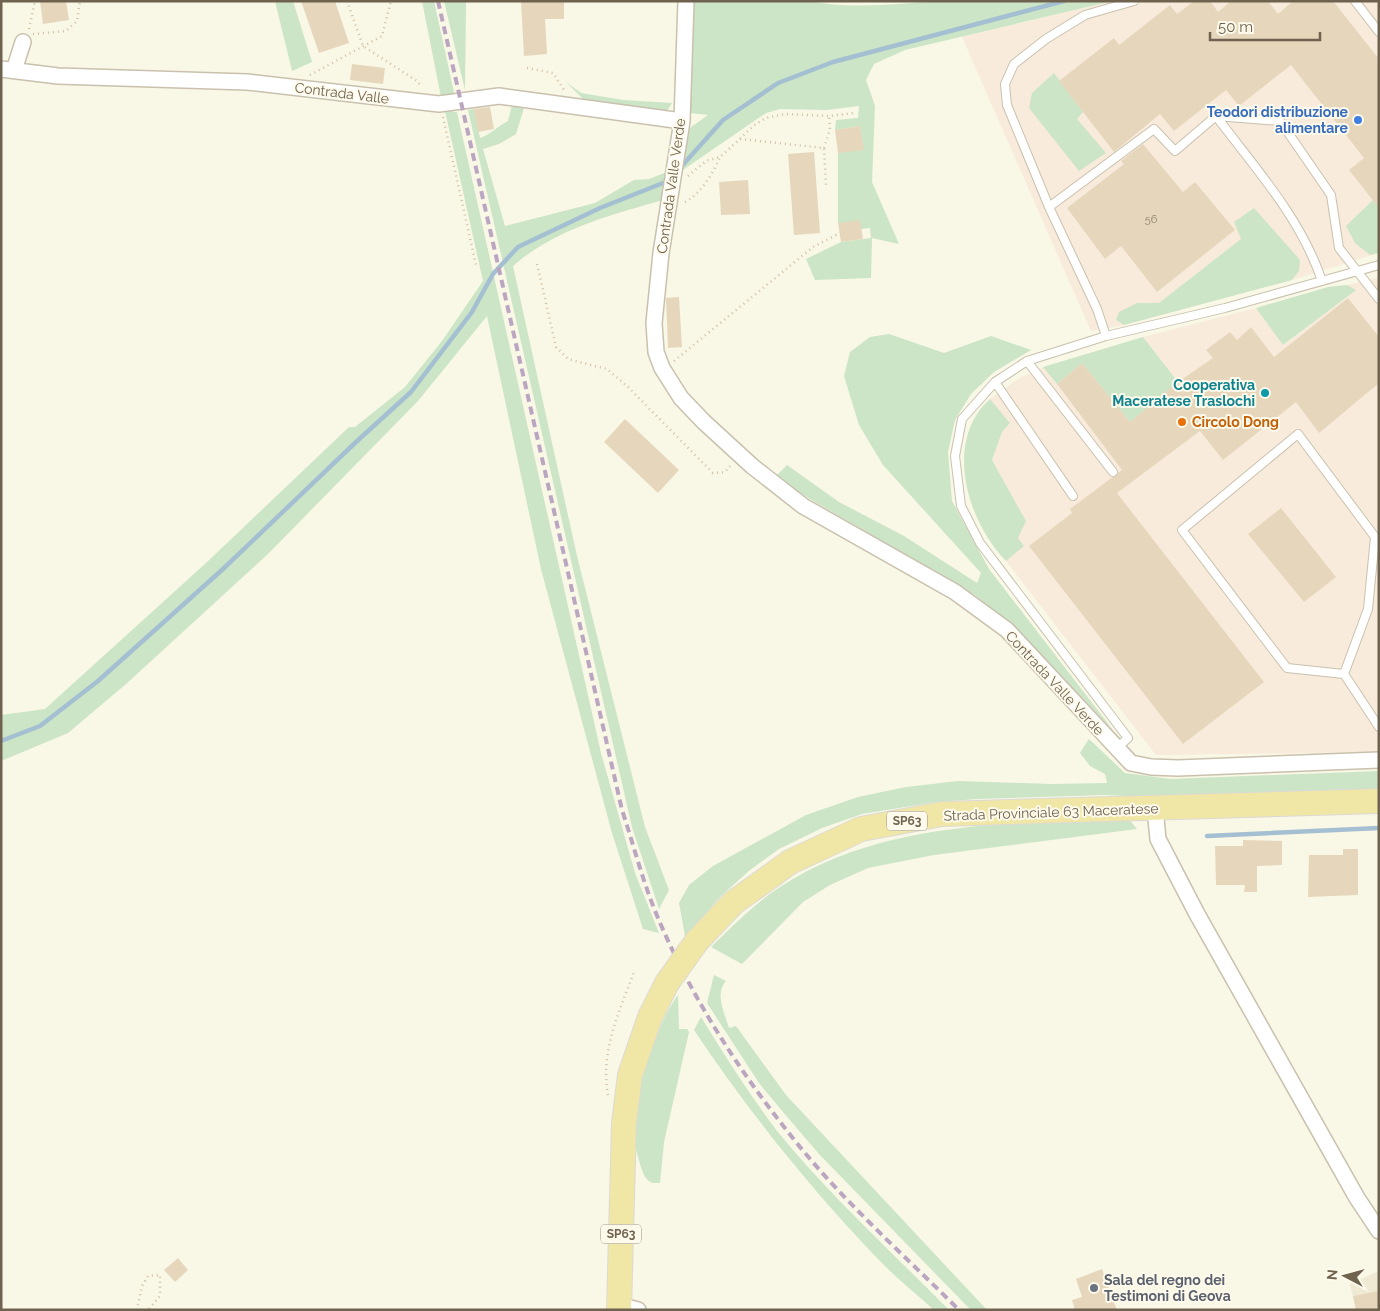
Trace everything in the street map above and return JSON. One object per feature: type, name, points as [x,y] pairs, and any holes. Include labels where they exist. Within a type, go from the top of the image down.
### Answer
[{"type":"main road","name":"Strada Provinciale 63 Maceratese","points":[[625,1308],[624,1123],[630,1075],[650,1017],[667,983],[696,941],[733,903],[790,862],[861,829],[942,814],[1379,801]]},
{"type":"street","name":"Contrada Valle Verde","points":[[686,1],[682,121],[654,324],[656,352],[662,368],[681,398],[740,454],[804,506],[955,592],[987,614],[1025,648],[1130,763],[1151,767],[1379,760]]},
{"type":"street","points":[[7,69],[23,42]]},
{"type":"street","name":"Contrada Valle","points":[[7,69],[58,76],[247,82],[434,103],[499,96],[682,121]]},
{"type":"street","points":[[1155,809],[1158,839],[1197,914],[1357,1198],[1379,1231]]},
{"type":"lane","points":[[1106,336],[1097,309],[1049,207],[1007,105],[1005,84],[1014,64],[1046,39],[1085,15],[1134,1]]},
{"type":"lane","points":[[1355,1],[1379,32]]},
{"type":"lane","points":[[1049,207],[1154,129],[1175,151],[1216,116],[1280,121],[1331,195],[1339,248],[1379,299]]},
{"type":"lane","points":[[1216,116],[1293,219],[1313,256],[1322,281]]},
{"type":"lane","points":[[1116,749],[1128,738],[980,543],[961,506],[955,456],[962,419],[995,382],[1028,361],[1106,336],[1225,308],[1379,265]]},
{"type":"lane","points":[[1028,361],[1114,472]]},
{"type":"lane","points":[[995,382],[1074,496]]},
{"type":"lane","points":[[1298,434],[1375,537],[1368,609],[1344,674],[1287,668],[1182,530],[1298,434]]},
{"type":"lane","points":[[1344,674],[1379,728]]},
{"type":"path","points":[[35,1],[31,24],[27,34],[66,31],[77,20],[80,1]]},
{"type":"path","points":[[347,1],[363,46],[417,81],[434,103],[476,265]]},
{"type":"path","points":[[289,86],[382,36],[391,1]]},
{"type":"path","points":[[527,68],[553,73],[572,100],[572,106]]},
{"type":"path","points":[[672,183],[678,184],[706,161],[720,157],[753,126],[766,118],[785,114],[829,116],[854,113]]},
{"type":"path","points":[[826,185],[824,148],[830,129],[829,116]]},
{"type":"path","points":[[740,139],[824,148]]},
{"type":"path","points":[[670,205],[676,206],[691,200],[715,170],[720,157]]},
{"type":"path","points":[[662,368],[813,247],[834,234],[840,233]]},
{"type":"path","points":[[537,264],[556,347],[568,359],[607,369],[627,386],[713,473],[725,472],[740,454]]},
{"type":"path","points":[[609,1101],[605,1081],[610,1037],[634,972]]},
{"type":"path","points":[[137,1310],[142,1286],[148,1276],[160,1275],[160,1296],[148,1310]]},
{"type":"shaded area","points":[[1113,1],[1379,1],[1379,253],[1292,280],[1124,325],[1091,331],[962,37]]},
{"type":"shaded area","points":[[1379,278],[1379,752],[1156,755],[1006,561],[1023,546],[1018,538],[1026,521],[992,460],[1002,432],[1010,423],[990,399],[1018,379],[1043,367],[1057,384],[1082,363],[1178,382],[1143,337],[1256,308],[1284,345],[1355,290],[1347,285]]},
{"type":"shaded area","points":[[1379,1271],[1379,1310],[1356,1310],[1350,1284]]},
{"type":"green space","points":[[275,1],[293,1],[312,62],[292,71]]},
{"type":"green space","points":[[422,1],[434,1],[455,97],[441,97]]},
{"type":"green space","points":[[444,1],[466,1],[465,90]]},
{"type":"green space","points":[[691,1],[808,1],[825,4],[859,5],[945,1],[1113,1],[905,50],[874,64],[866,80],[875,106],[872,182],[899,244],[872,238],[871,278],[815,280],[806,259],[841,242],[871,238],[870,228],[861,229],[838,223],[838,153],[863,149],[860,126],[835,130],[836,120],[858,118],[859,106],[827,110],[780,109],[766,113],[680,172],[687,130],[708,115],[690,113],[693,47]]},
{"type":"green space","points":[[1054,73],[1083,112],[1077,119],[1106,153],[1079,171],[1029,108],[1032,93]]},
{"type":"green space","points":[[566,82],[581,93],[623,100],[672,103],[667,111],[583,99]]},
{"type":"green space","points":[[512,105],[524,108],[516,134],[499,144],[483,149],[505,226],[595,203],[634,180],[649,179],[667,172],[663,200],[604,218],[565,233],[529,253],[513,266],[577,556],[645,827],[669,890],[659,909],[632,827],[468,110],[474,109],[480,138],[508,121]]},
{"type":"green space","points":[[445,111],[457,112],[601,753],[635,873],[659,933],[643,929],[612,833],[541,569],[487,316],[418,401],[268,554],[126,684],[68,733],[1,761],[1,715],[45,709],[206,563],[349,427],[355,427],[405,387],[442,341],[483,281]]},
{"type":"green space","points":[[1373,200],[1379,208],[1379,253],[1370,255],[1355,243],[1346,226]]},
{"type":"green space","points":[[1254,208],[1300,260],[1299,271],[1292,280],[1124,325],[1116,320],[1119,312],[1137,303],[1159,303],[1241,239],[1234,222]]},
{"type":"green space","points":[[1347,285],[1356,290],[1283,345],[1256,308],[1328,287]]},
{"type":"green space","points":[[889,334],[944,353],[991,336],[1031,350],[994,372],[971,394],[955,420],[948,452],[952,501],[989,569],[1113,730],[1023,635],[975,595],[774,478],[787,465],[839,502],[904,536],[977,583],[981,573],[883,465],[859,425],[844,376],[850,352],[870,337]]},
{"type":"green space","points":[[1143,337],[1178,382],[1130,422],[1082,363],[1057,384],[1043,367]]},
{"type":"green space","points":[[990,399],[1010,423],[1002,432],[992,460],[1026,521],[1018,538],[1024,546],[1006,561],[980,525],[971,503],[966,481],[964,458],[967,436],[976,416]]},
{"type":"green space","points":[[1089,739],[1125,773],[1170,779],[1379,771],[1379,794],[1284,792],[1147,797],[1106,795],[978,799],[936,802],[862,814],[822,828],[779,849],[750,870],[721,896],[685,936],[679,903],[689,885],[713,866],[806,815],[858,797],[906,787],[958,781],[1051,784],[1107,783],[1105,774],[1090,766],[1080,753]]},
{"type":"green space","points":[[1128,818],[1137,829],[934,855],[868,868],[830,885],[803,902],[742,964],[711,947],[753,908],[780,887],[820,865],[861,849],[904,837],[948,830],[1038,822]]},
{"type":"green space","points":[[714,975],[726,981],[721,992],[721,998],[729,1028],[736,1026],[786,1095],[987,1310],[971,1310],[819,1154],[759,1083],[707,1003]]},
{"type":"green space","points":[[678,995],[679,1029],[687,1029],[689,1032],[664,1142],[660,1183],[652,1183],[645,1176],[635,1146],[633,1134],[634,1115],[642,1079],[655,1040],[670,1007]]},
{"type":"green space","points":[[701,1017],[757,1103],[797,1155],[839,1200],[949,1310],[934,1310],[898,1278],[852,1231],[804,1176],[736,1090],[694,1030]]},
{"type":"building","points":[[40,1],[66,1],[69,20],[43,24]]},
{"type":"building","points":[[301,1],[335,1],[349,43],[319,53]]},
{"type":"building","points":[[521,1],[564,1],[564,19],[545,19],[547,54],[524,56]]},
{"type":"building","points":[[1194,1],[1210,1],[1218,12],[1231,1],[1268,1],[1278,14],[1293,1],[1333,1],[1379,59],[1379,208],[1349,170],[1364,158],[1291,65],[1239,106],[1226,90],[1174,131],[1160,114],[1114,152],[1059,81],[1114,38],[1119,45],[1170,5],[1177,14]]},
{"type":"building","points":[[352,64],[385,68],[383,84],[350,80]]},
{"type":"building","points":[[490,107],[494,129],[478,132],[474,109]]},
{"type":"building","points":[[860,126],[864,150],[838,153],[835,130]]},
{"type":"building","points":[[1143,144],[1183,192],[1195,182],[1235,230],[1157,292],[1121,246],[1105,259],[1067,208],[1124,164],[1121,161]]},
{"type":"building","points":[[814,152],[820,233],[794,235],[788,154]]},
{"type":"building","points":[[748,180],[750,214],[721,215],[719,182]]},
{"type":"building","points":[[860,220],[863,239],[841,242],[838,223]]},
{"type":"building","points":[[679,297],[682,347],[668,348],[666,298]]},
{"type":"building","points":[[1348,298],[1379,337],[1379,383],[1319,433],[1296,402],[1223,460],[1200,431],[1117,493],[1264,682],[1183,744],[1029,546],[1072,513],[1070,509],[1122,470],[1057,384],[1082,363],[1130,422],[1178,382],[1213,358],[1206,350],[1230,332],[1237,340],[1251,327],[1274,357]]},
{"type":"building","points":[[625,419],[679,470],[658,493],[604,442]]},
{"type":"building","points":[[1281,508],[1336,577],[1304,602],[1248,534]]},
{"type":"building","points":[[1243,840],[1282,841],[1282,865],[1257,866],[1257,892],[1244,892],[1245,885],[1216,885],[1215,846],[1243,846]]},
{"type":"building","points":[[1343,849],[1358,849],[1358,895],[1308,897],[1309,855],[1343,855]]},
{"type":"building","points":[[178,1258],[188,1270],[175,1282],[164,1270]]},
{"type":"building","name":"Sala del regno dei Testimoni di Geova","points":[[1102,1269],[1117,1310],[1075,1310],[1072,1300],[1082,1297],[1076,1279]]},
{"type":"building","points":[[1379,1291],[1379,1310],[1356,1310],[1353,1296]]},
{"type":"waterway","points":[[680,168],[723,120],[778,83],[833,62],[1064,1]]},
{"type":"waterway","points":[[1,741],[40,726],[98,681],[223,569],[411,392],[472,312],[493,274],[518,247],[600,208],[668,181]]},
{"type":"waterway","points":[[1207,836],[1379,828]]},
{"type":"railway","points":[[438,1],[622,810],[653,905],[671,948],[702,1007],[756,1090],[796,1142],[834,1186],[959,1310]]},
{"type":"place","name":"Teodori distribuzione alimentare","points":[[1358,120]]},
{"type":"place","name":"Cooperativa Maceratese Traslochi","points":[[1265,393]]},
{"type":"place","name":"Circolo Dong","points":[[1182,422]]},
{"type":"place","name":"Sala del regno dei Testimoni di Geova","points":[[1094,1288]]}]
